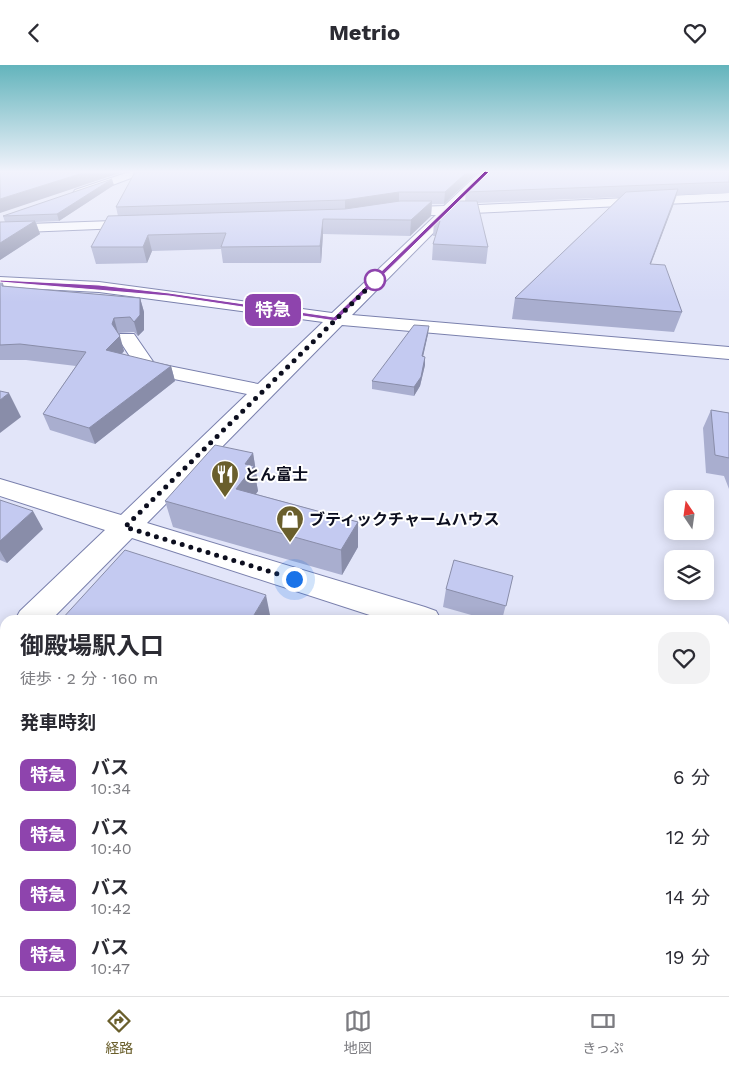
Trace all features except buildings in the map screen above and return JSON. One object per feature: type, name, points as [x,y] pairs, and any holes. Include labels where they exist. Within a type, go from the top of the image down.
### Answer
[{"type":"street","points":[[36,615],[441,215]]},
{"type":"street","points":[[0,229],[158,224]]},
{"type":"street","points":[[0,282],[99,287],[336,319],[729,353]]},
{"type":"street","points":[[127,337],[147,368],[262,391]]},
{"type":"street","points":[[0,487],[409,615]]},
{"type":"bus line","name":"特急","points":[[0,282],[99,287],[336,319],[442,215]]},
{"type":"place","name":"とん富士","points":[[225,498]]},
{"type":"place","name":"ブティックチャームハウス","points":[[290,543]]},
{"type":"route","points":[[294,579],[125,527],[378,278],[375,280]]}]
